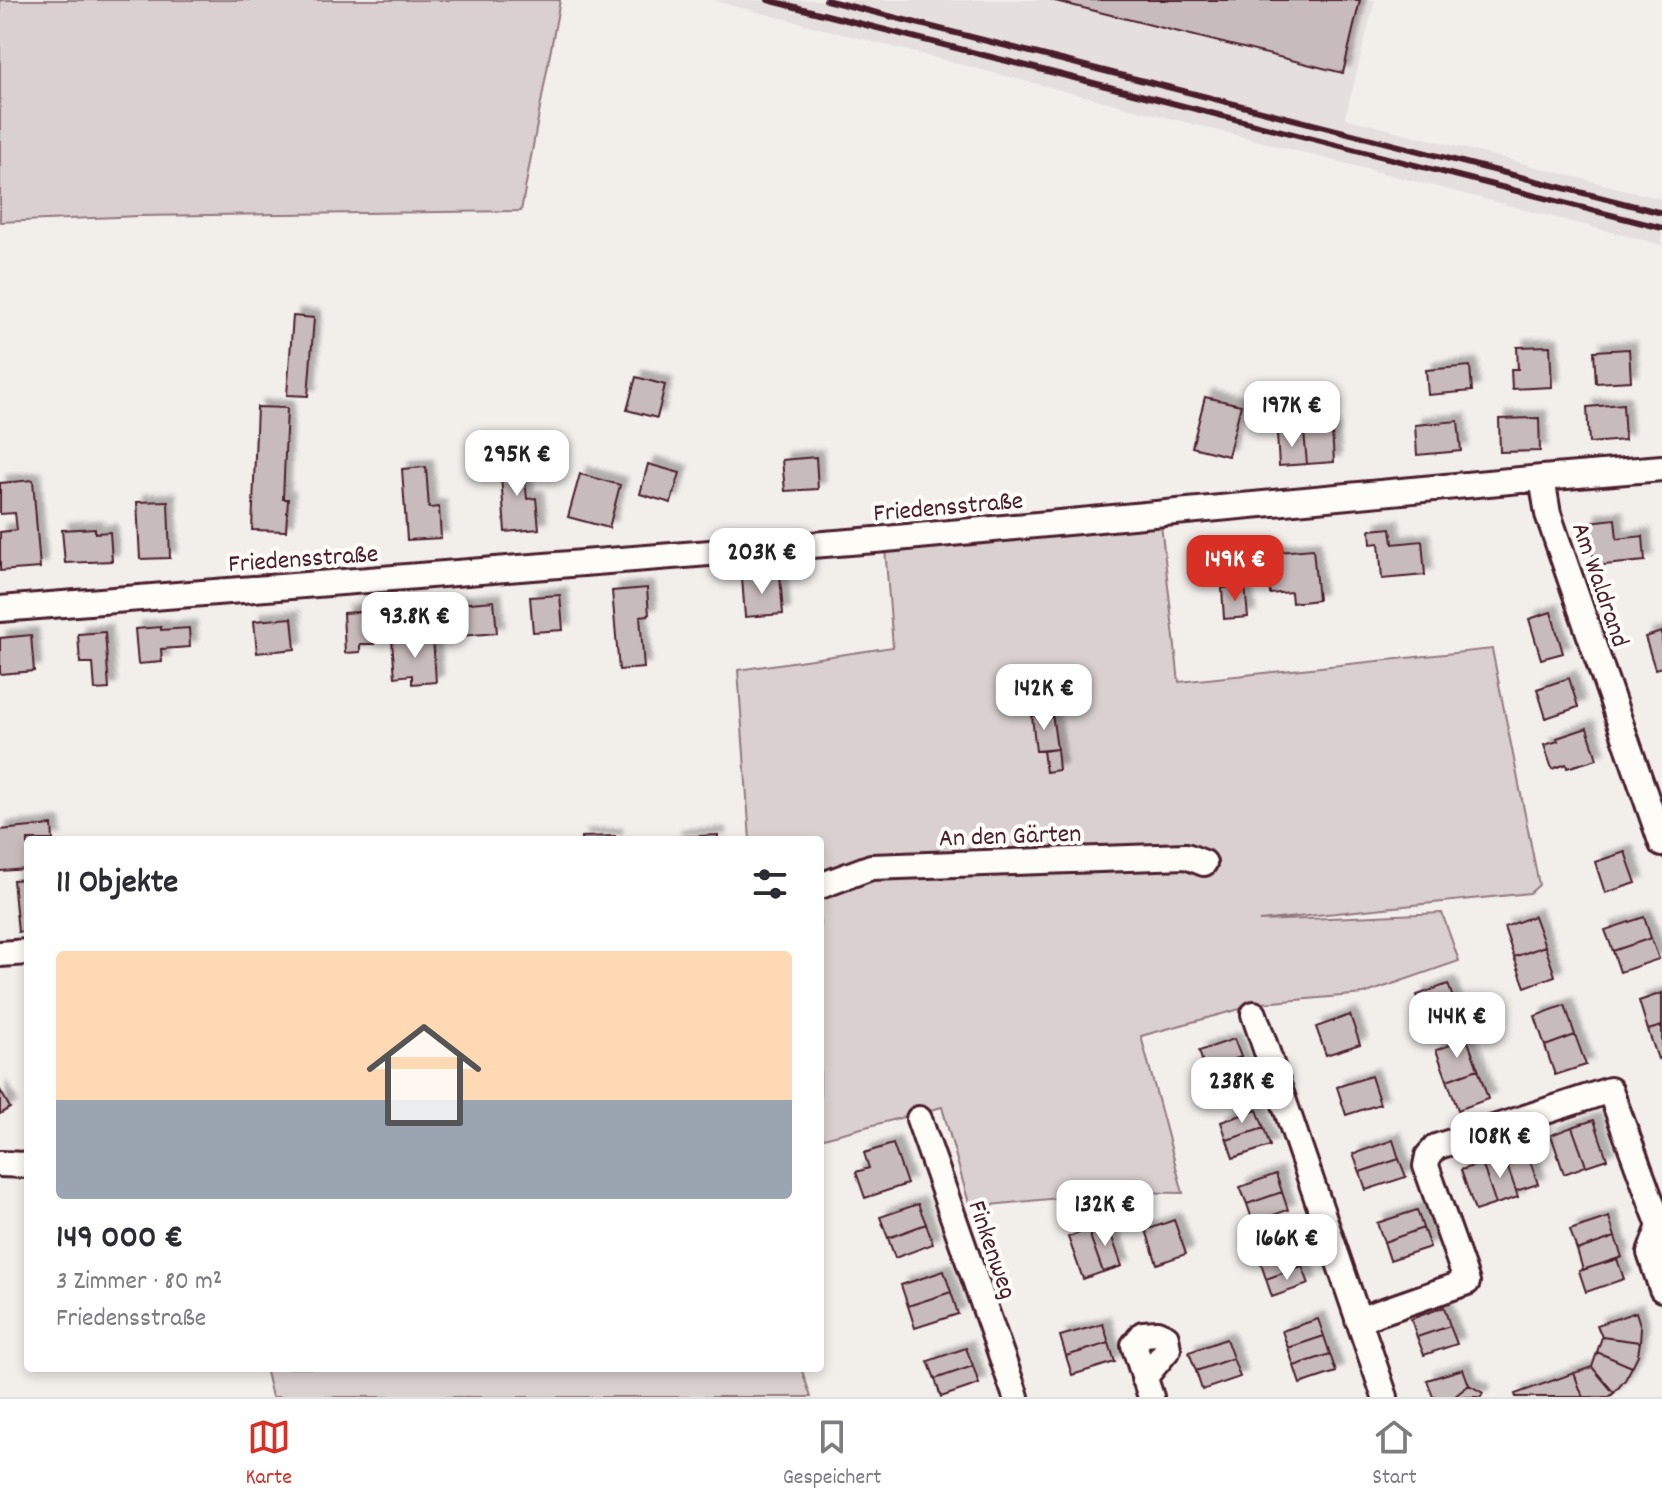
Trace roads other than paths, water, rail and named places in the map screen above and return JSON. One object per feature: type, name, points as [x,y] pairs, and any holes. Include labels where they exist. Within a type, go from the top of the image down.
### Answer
[{"type":"street","name":"Friedensstraße","points":[[0,609],[875,540],[1662,468]]},
{"type":"street","name":"Am Waldrand","points":[[1542,478],[1548,514],[1662,844]]},
{"type":"street","name":"An den Gärten","points":[[824,885],[871,867],[1186,856],[1204,863]]},
{"type":"street","points":[[0,954],[24,952]]},
{"type":"street","points":[[1254,1014],[1385,1397]]},
{"type":"street","points":[[1358,1320],[1467,1282],[1426,1166],[1428,1156],[1436,1147],[1610,1090],[1660,1226],[1650,1253],[1662,1289]]},
{"type":"street","name":"Finkenweg","points":[[919,1119],[1016,1397]]},
{"type":"street","points":[[0,1164],[24,1165]]},
{"type":"railway","points":[[768,0],[1662,228]]},
{"type":"railway","points":[[826,0],[1662,213]]}]
